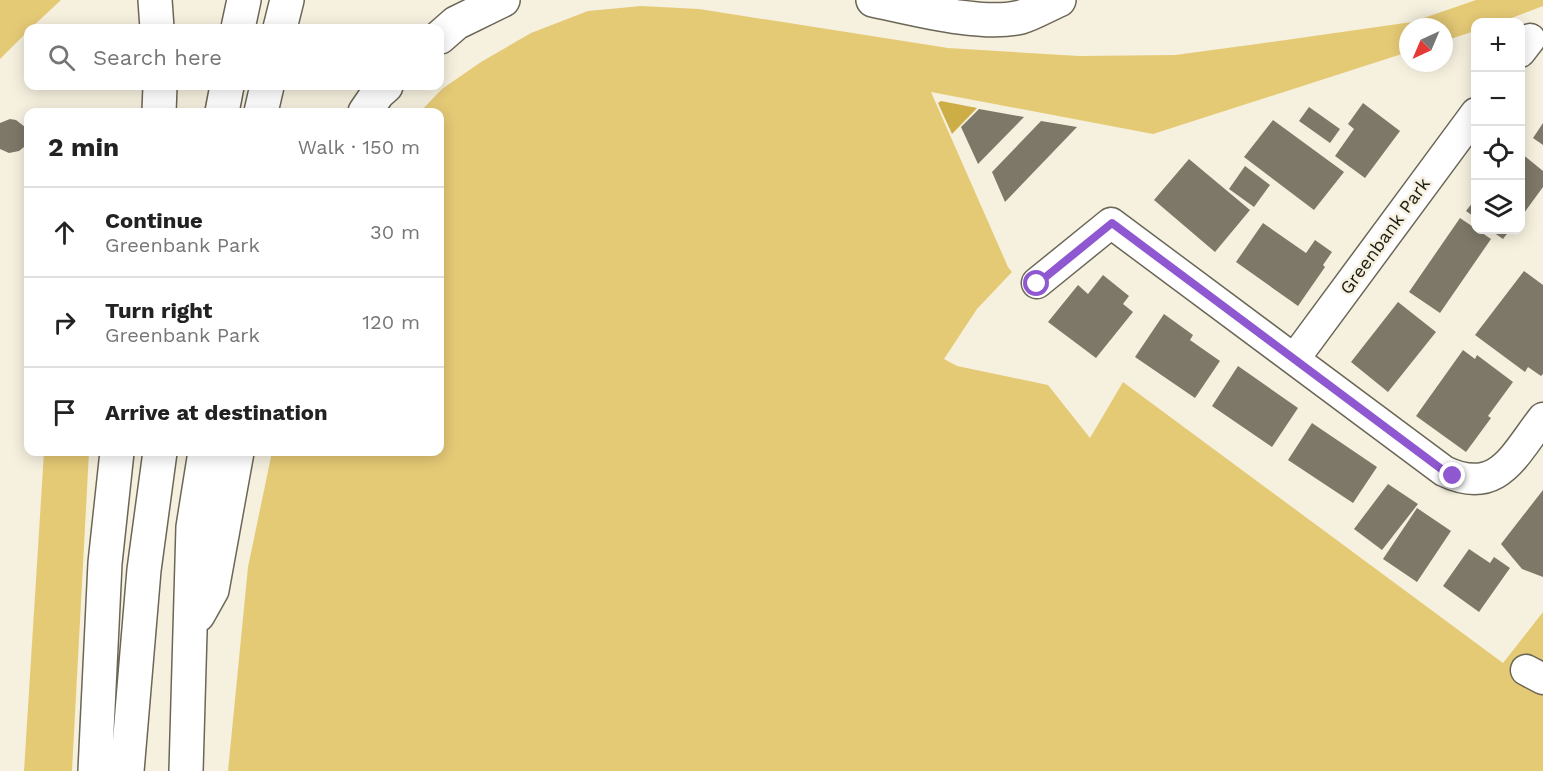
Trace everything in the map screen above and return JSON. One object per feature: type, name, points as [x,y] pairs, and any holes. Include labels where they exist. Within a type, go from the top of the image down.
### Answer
[{"type":"highway","points":[[155,0],[157,24]]},
{"type":"highway","points":[[239,24],[244,0]]},
{"type":"highway","points":[[281,24],[287,0]]},
{"type":"highway","points":[[444,34],[456,23],[503,0]]},
{"type":"highway","points":[[873,0],[992,20],[1021,17],[1059,0]]},
{"type":"highway","points":[[159,108],[160,90]]},
{"type":"highway","points":[[223,108],[226,90]]},
{"type":"highway","points":[[262,108],[266,90]]},
{"type":"highway","points":[[368,108],[381,90]]},
{"type":"highway","points":[[95,771],[105,563],[117,456]]},
{"type":"highway","points":[[127,771],[144,570],[159,456]]},
{"type":"highway","points":[[186,771],[193,527],[204,456]]},
{"type":"highway","points":[[190,630],[212,590],[236,456]]},
{"type":"street","name":"Greenbank Park","points":[[1295,358],[1471,120]]},
{"type":"street","points":[[1037,284],[1112,223],[1444,471],[1464,480],[1476,481],[1499,472],[1543,418]]},
{"type":"shaded area","points":[[0,0],[61,0],[35,24],[24,24],[24,35],[0,59]]},
{"type":"shaded area","points":[[1476,0],[1543,0],[1543,6],[1512,18],[1471,18],[1471,32],[1453,38],[1453,18],[1424,18]]},
{"type":"shaded area","points":[[641,6],[699,9],[948,48],[1079,56],[1175,55],[1399,24],[1399,55],[1153,134],[931,92],[1012,272],[977,309],[944,359],[957,366],[1048,385],[1090,438],[1123,382],[1503,663],[1543,612],[1543,771],[228,771],[248,567],[271,456],[444,456],[444,108],[424,108],[444,88],[481,62],[531,33],[588,11]]},
{"type":"shaded area","points":[[941,101],[977,108],[952,134],[938,103]]},
{"type":"shaded area","points":[[44,456],[89,456],[72,771],[24,771]]},
{"type":"building","points":[[1363,103],[1400,131],[1365,178],[1335,156],[1354,129],[1348,124]]},
{"type":"building","points":[[1309,107],[1340,129],[1330,143],[1299,121]]},
{"type":"building","points":[[979,109],[1024,117],[978,164],[961,127]]},
{"type":"building","points":[[10,119],[16,120],[24,126],[24,147],[19,151],[9,153],[0,149],[0,123]]},
{"type":"building","points":[[1273,120],[1344,172],[1314,210],[1244,157]]},
{"type":"building","points":[[1041,121],[1077,127],[1005,202],[992,172]]},
{"type":"building","points":[[1543,123],[1543,145],[1533,138]]},
{"type":"building","points":[[1525,156],[1543,171],[1543,187],[1525,212]]},
{"type":"building","points":[[1189,159],[1250,210],[1215,252],[1154,200]]},
{"type":"building","points":[[1245,166],[1270,185],[1254,207],[1229,189]]},
{"type":"building","points":[[1471,204],[1471,214],[1466,211]]},
{"type":"building","points":[[1460,218],[1471,225],[1471,234],[1484,234],[1491,239],[1440,313],[1409,292]]},
{"type":"building","points":[[1263,223],[1306,253],[1315,240],[1332,252],[1323,265],[1325,267],[1298,306],[1236,262]]},
{"type":"building","points":[[1496,234],[1507,234],[1503,239]]},
{"type":"building","points":[[1524,271],[1543,285],[1543,374],[1541,376],[1528,367],[1525,372],[1475,335]]},
{"type":"building","points":[[1103,275],[1129,296],[1123,304],[1133,312],[1096,358],[1048,322],[1078,285],[1088,294]]},
{"type":"building","points":[[1398,302],[1436,332],[1388,392],[1351,362]]},
{"type":"building","points":[[1164,314],[1193,335],[1190,340],[1220,361],[1195,398],[1135,357]]},
{"type":"building","points":[[1463,350],[1475,359],[1477,355],[1513,382],[1488,416],[1491,418],[1466,452],[1416,416]]},
{"type":"building","points":[[1238,366],[1298,408],[1272,447],[1212,406]]},
{"type":"building","points":[[1312,423],[1377,467],[1353,503],[1288,460]]},
{"type":"building","points":[[1388,484],[1418,504],[1382,550],[1354,529]]},
{"type":"building","points":[[1543,490],[1543,577],[1522,569],[1501,544]]},
{"type":"building","points":[[1417,508],[1451,531],[1417,582],[1383,559]]},
{"type":"building","points":[[1469,549],[1490,563],[1494,557],[1510,568],[1479,612],[1443,586]]},
{"type":"route","points":[[1037,284],[1112,223],[1453,476]]}]
